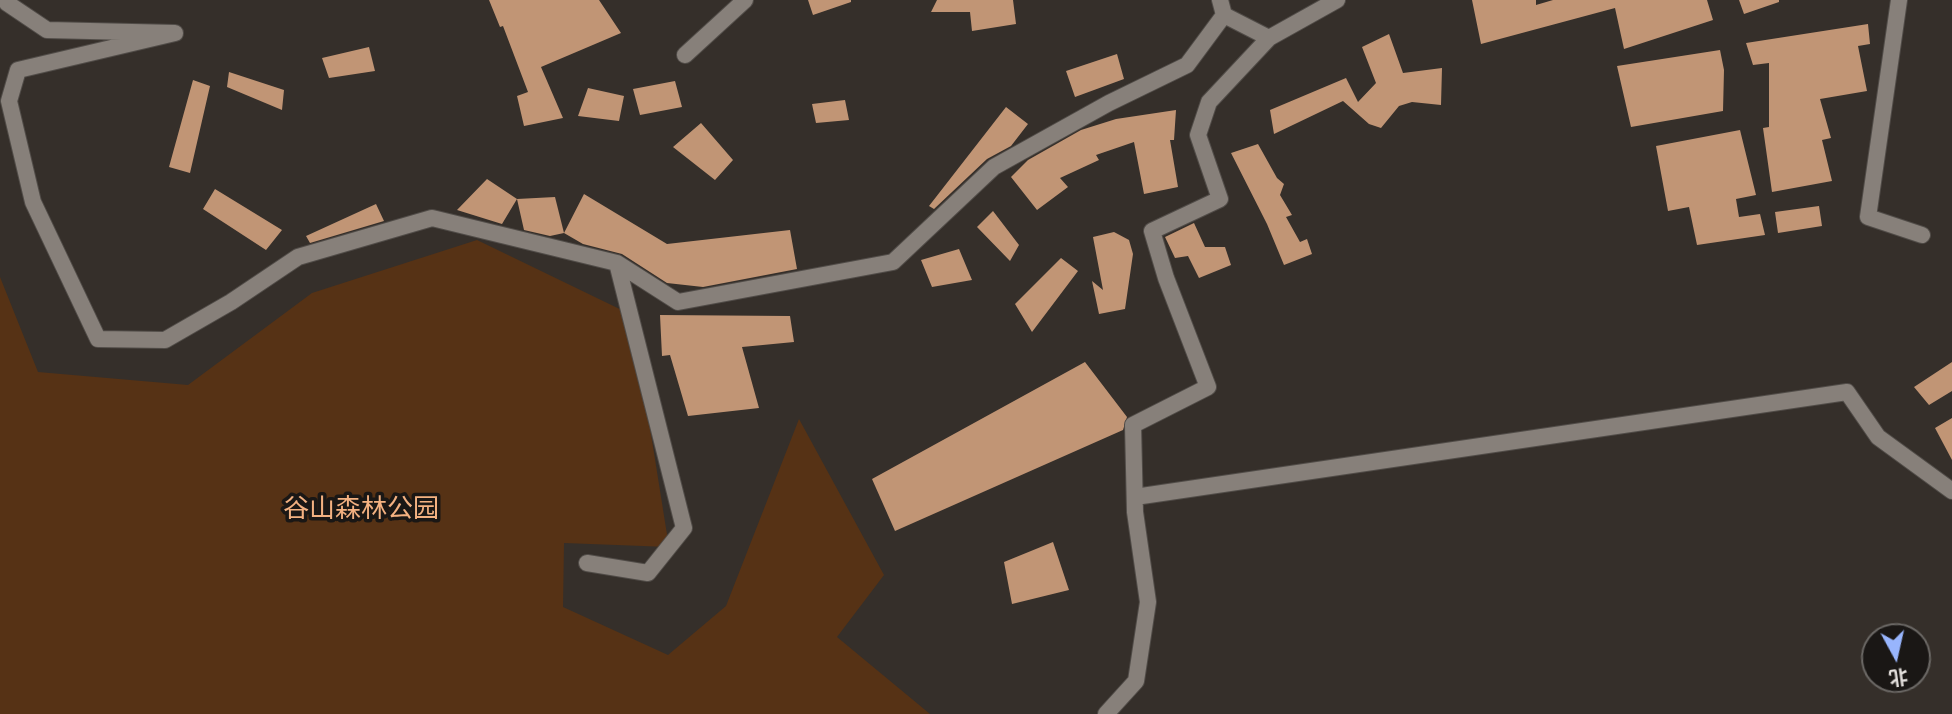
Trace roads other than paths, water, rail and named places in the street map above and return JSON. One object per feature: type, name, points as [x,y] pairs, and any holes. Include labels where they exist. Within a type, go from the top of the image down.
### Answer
[{"type":"street","points":[[7,0],[6,3],[47,30],[175,33],[18,70],[9,101],[33,202],[98,339],[165,340],[231,302],[298,257],[432,218],[617,263],[678,302],[893,262],[994,167],[1109,103],[1187,65],[1222,8],[1269,38]]},
{"type":"street","points":[[685,55],[745,0]]},
{"type":"street","points":[[1106,714],[1136,681],[1148,602],[1135,497],[1133,425],[1208,387],[1166,278],[1153,231],[1220,199],[1198,135],[1209,102],[1269,38],[1337,0]]},
{"type":"street","points":[[1899,0],[1868,217],[1922,235]]},
{"type":"street","points":[[587,563],[648,573],[684,528],[617,263]]},
{"type":"street","points":[[1135,497],[1847,392],[1878,437],[1952,491]]},
{"type":"park label","name":"谷山森林公园","points":[[361,511]]}]
